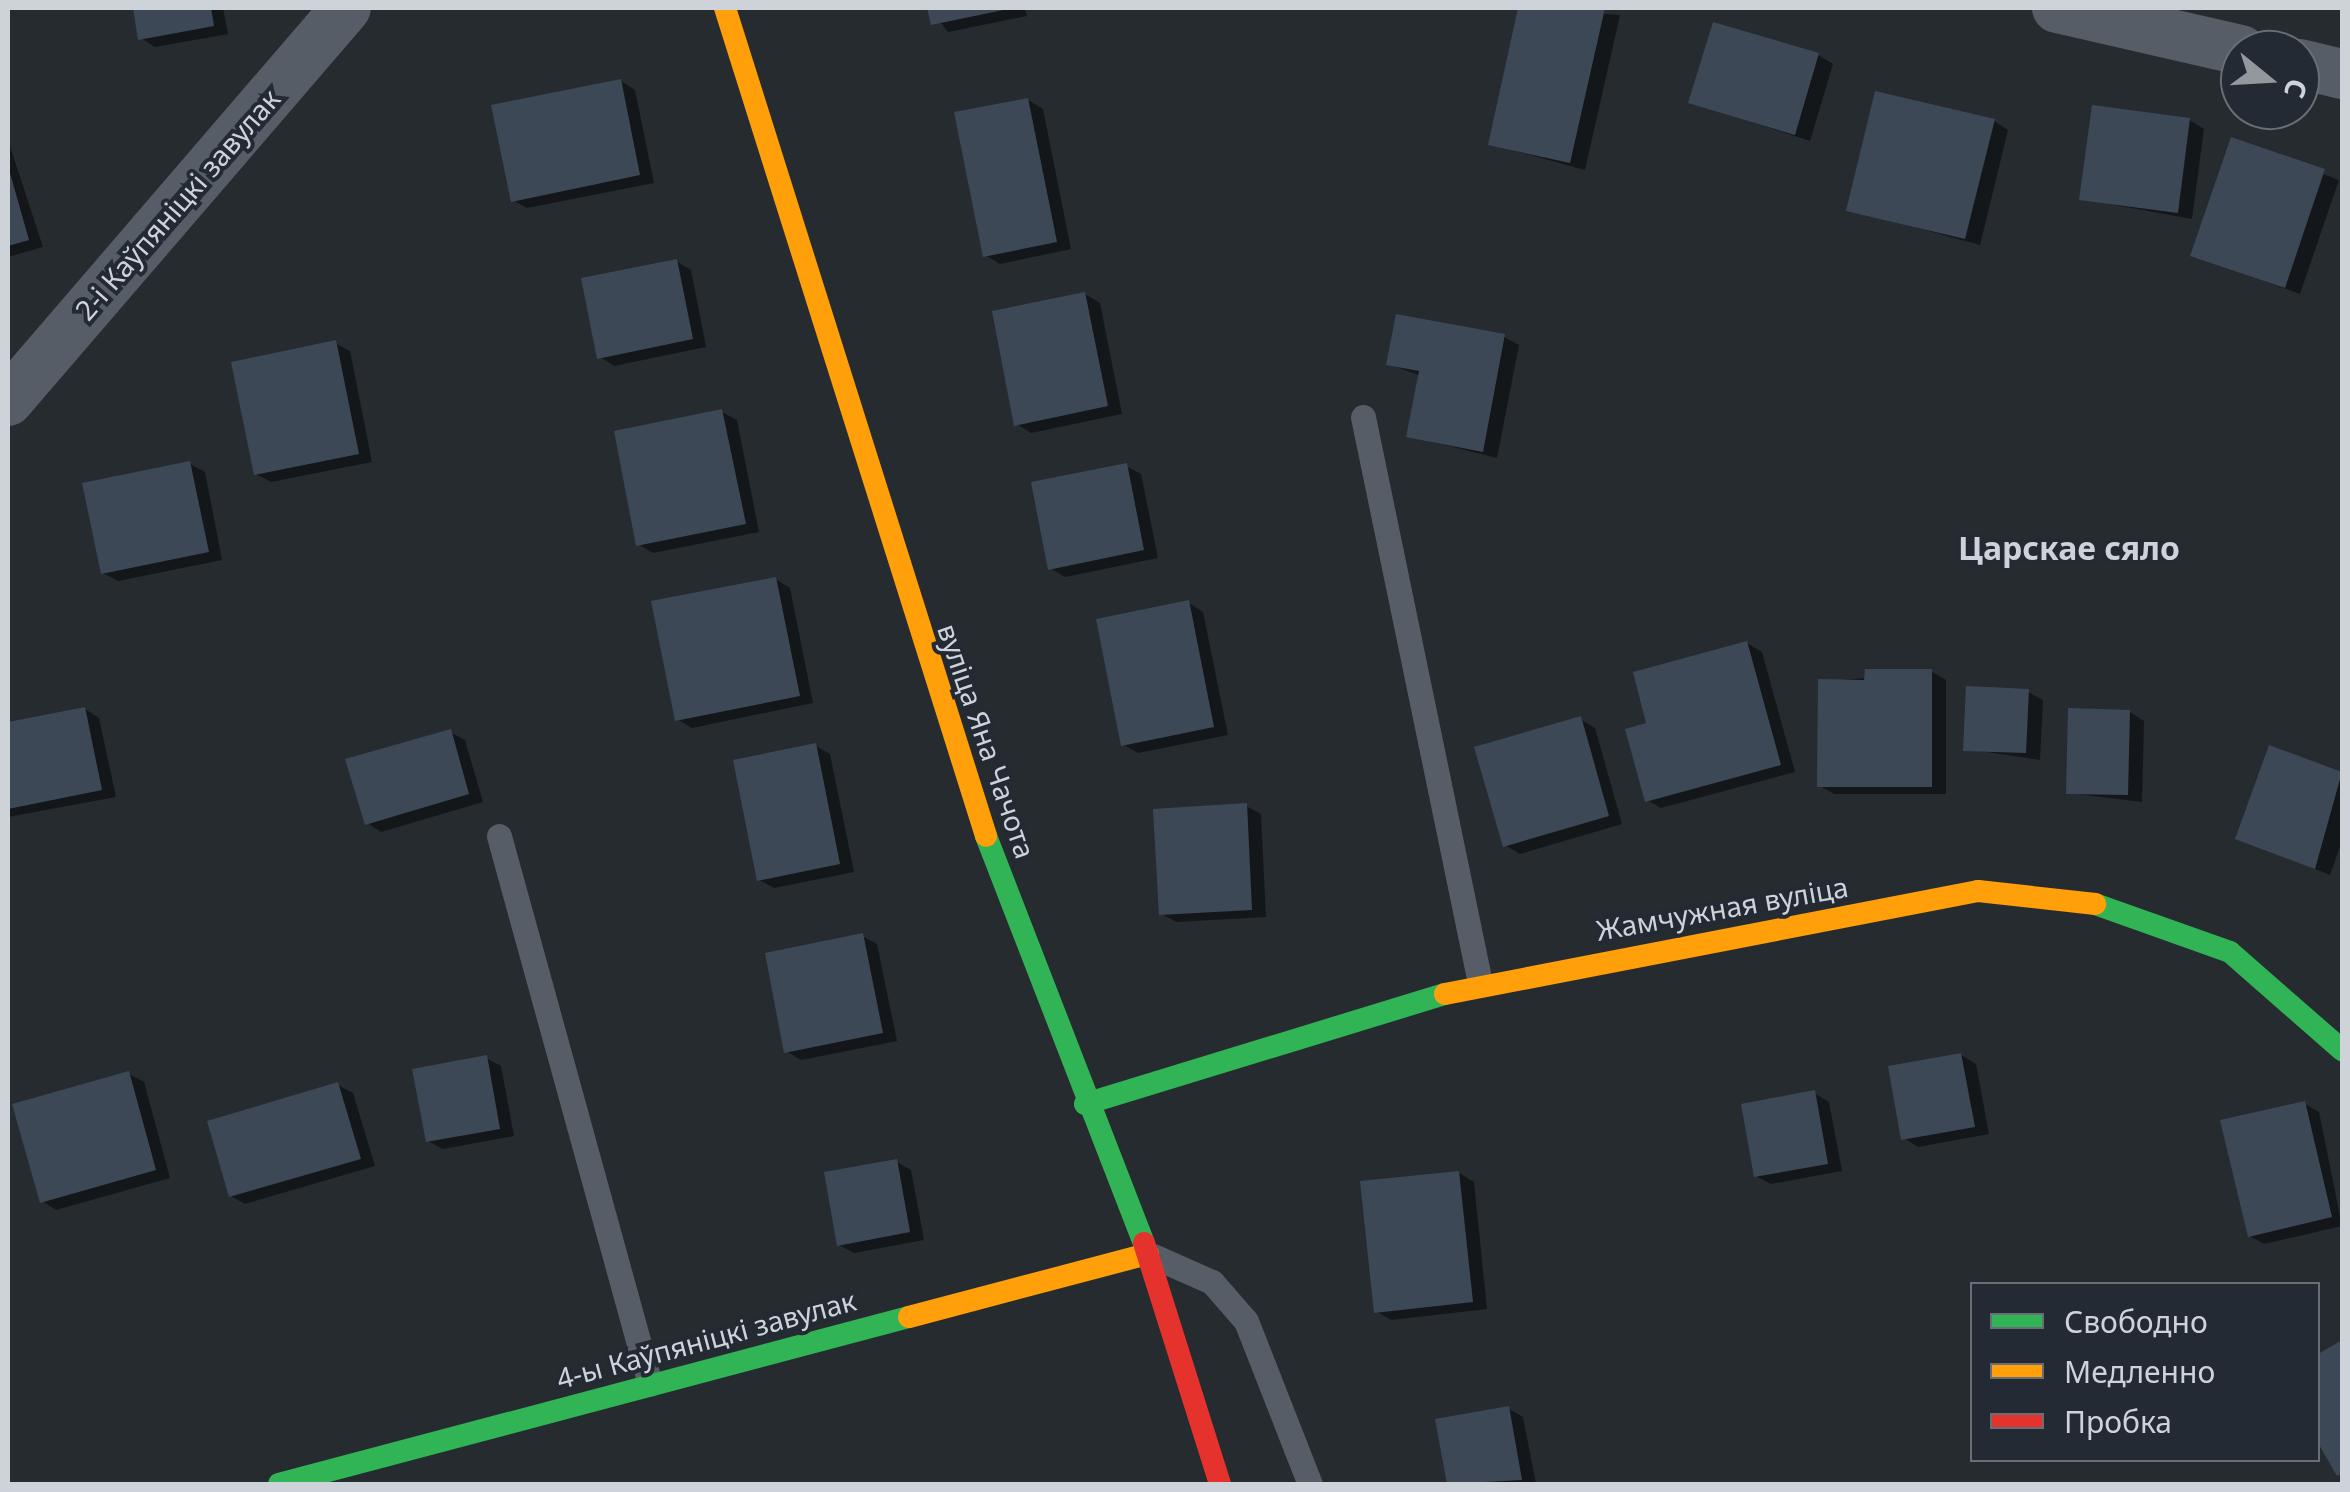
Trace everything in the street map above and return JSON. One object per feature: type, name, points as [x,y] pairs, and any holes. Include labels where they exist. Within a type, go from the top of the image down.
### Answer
[{"type":"street","name":"2-і Каўпяніцкі завулак","points":[[8,401],[346,8]]},
{"type":"street","name":"вуліца Яна Чачота","points":[[724,8],[963,776],[1086,1104],[1148,1254],[1220,1484]]},
{"type":"street","points":[[2058,8],[2220,45]]},
{"type":"street","name":"Жамчужная вуліца","points":[[1086,1104],[1480,983],[1978,892],[2105,905],[2230,952],[2342,1050]]},
{"type":"street","name":"4-ы Каўпяніцкі завулак","points":[[279,1484],[1148,1254]]},
{"type":"lane","points":[[1362,417],[1480,983]]},
{"type":"lane","points":[[499,836],[650,1384]]},
{"type":"lane","points":[[1148,1254],[1212,1282],[1246,1321],[1310,1484]]},
{"type":"building","points":[[133,8],[211,8],[214,26],[138,40]]},
{"type":"building","points":[[927,8],[1008,8],[1008,9],[931,25]]},
{"type":"building","points":[[1518,8],[1605,8],[1570,163],[1488,145]]},
{"type":"building","points":[[1713,22],[1819,53],[1795,135],[1688,103]]},
{"type":"building","points":[[621,79],[640,175],[511,202],[491,105]]},
{"type":"building","points":[[1875,91],[1995,119],[1965,239],[1846,211]]},
{"type":"building","points":[[1028,98],[1057,242],[983,257],[954,112]]},
{"type":"building","points":[[2092,105],[2190,118],[2178,213],[2079,200]]},
{"type":"building","points":[[2231,137],[2325,169],[2285,288],[2190,256]]},
{"type":"building","points":[[8,166],[29,240],[8,246]]},
{"type":"building","points":[[677,259],[693,339],[597,359],[581,278]]},
{"type":"building","points":[[1085,292],[1108,406],[1014,426],[992,311]]},
{"type":"building","points":[[1396,314],[1505,334],[1483,452],[1406,437],[1419,371],[1386,365]]},
{"type":"building","points":[[336,340],[359,454],[254,475],[231,362]]},
{"type":"building","points":[[722,409],[746,524],[636,546],[614,431]]},
{"type":"building","points":[[190,461],[209,552],[101,574],[82,483]]},
{"type":"building","points":[[1127,463],[1144,550],[1048,570],[1031,482]]},
{"type":"building","points":[[776,577],[800,696],[675,721],[651,601]]},
{"type":"building","points":[[1189,600],[1214,727],[1121,746],[1096,619]]},
{"type":"building","points":[[1747,641],[1781,765],[1645,802],[1625,729],[1646,723],[1633,672]]},
{"type":"building","points":[[1865,669],[1932,669],[1932,787],[1817,787],[1818,679],[1864,680]]},
{"type":"building","points":[[1966,686],[2029,689],[2026,753],[1963,751]]},
{"type":"building","points":[[85,707],[102,790],[8,809],[8,722]]},
{"type":"building","points":[[2068,708],[2130,710],[2128,795],[2066,794]]},
{"type":"building","points":[[1581,716],[1609,816],[1503,847],[1474,747]]},
{"type":"building","points":[[451,729],[469,794],[365,825],[345,759]]},
{"type":"building","points":[[816,743],[840,864],[757,881],[733,760]]},
{"type":"building","points":[[2269,745],[2342,772],[2315,869],[2235,839]]},
{"type":"building","points":[[1247,803],[1252,910],[1159,915],[1153,809]]},
{"type":"building","points":[[863,933],[883,1033],[784,1053],[765,953]]},
{"type":"building","points":[[1961,1053],[1975,1127],[1901,1140],[1888,1066]]},
{"type":"building","points":[[487,1055],[500,1129],[426,1142],[412,1069]]},
{"type":"building","points":[[129,1071],[156,1170],[40,1203],[12,1104]]},
{"type":"building","points":[[338,1082],[361,1159],[229,1197],[207,1121]]},
{"type":"building","points":[[1815,1090],[1828,1164],[1754,1177],[1741,1104]]},
{"type":"building","points":[[2305,1101],[2332,1217],[2248,1237],[2220,1120]]},
{"type":"building","points":[[897,1159],[910,1232],[837,1246],[824,1172]]},
{"type":"building","points":[[1459,1171],[1473,1302],[1374,1313],[1360,1181]]},
{"type":"building","points":[[2342,1340],[2342,1473],[2337,1476],[2320,1446],[2320,1353]]},
{"type":"building","points":[[1509,1406],[1522,1480],[1447,1484],[1435,1419]]},
{"type":"traffic: fast","points":[[986,836],[1144,1243]]},
{"type":"traffic: fast","points":[[2095,904],[2230,952],[2342,1050]]},
{"type":"traffic: fast","points":[[1085,1104],[1445,994]]},
{"type":"traffic: fast","points":[[279,1484],[909,1317]]},
{"type":"traffic: slow","points":[[725,8],[986,836]]},
{"type":"traffic: slow","points":[[1445,994],[1978,891],[2095,904]]},
{"type":"traffic: slow","points":[[909,1317],[1148,1254]]},
{"type":"traffic: jam","points":[[1144,1243],[1220,1484]]},
{"type":"district","name":"Царскае сяло","points":[[2069,548]]}]
